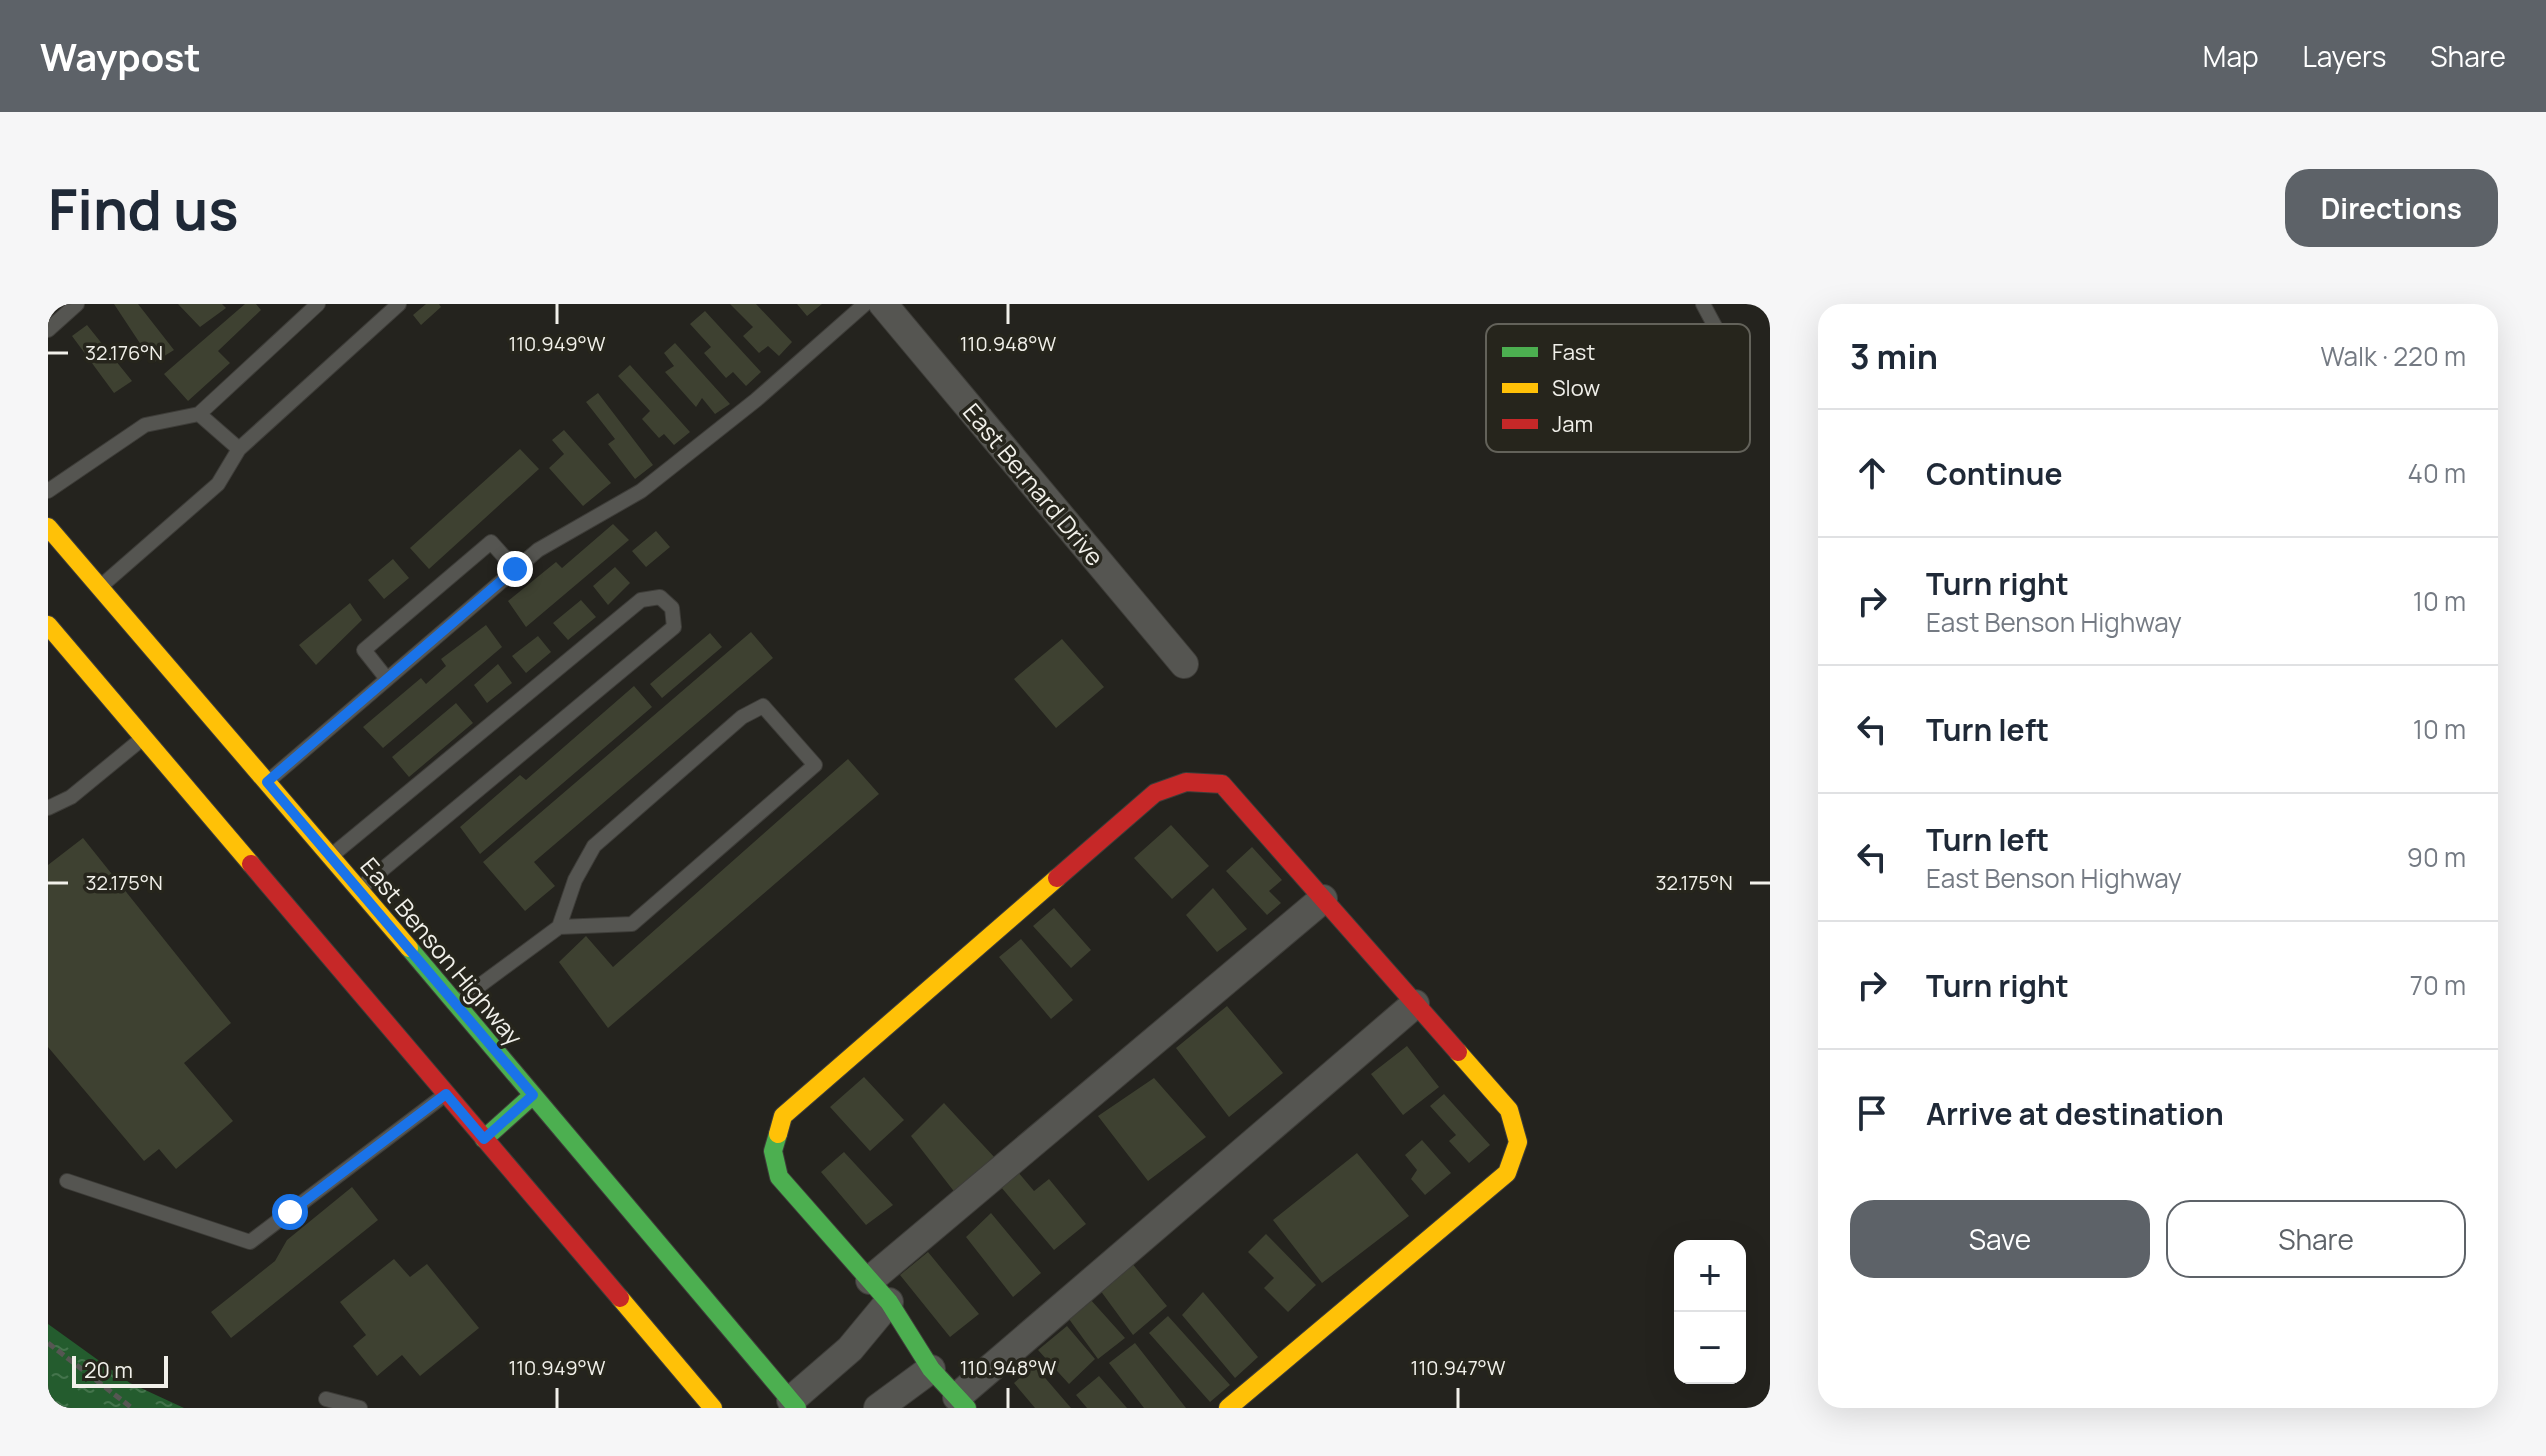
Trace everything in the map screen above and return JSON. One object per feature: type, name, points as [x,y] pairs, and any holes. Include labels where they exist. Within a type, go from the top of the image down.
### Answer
[{"type":"main road","name":"East Benson Highway","points":[[48,527],[794,1404]]},
{"type":"main road","points":[[48,625],[713,1408]]},
{"type":"main road","points":[[962,1403],[931,1369],[889,1302],[779,1177],[773,1151],[783,1116],[1155,793],[1186,782],[1222,784],[1509,1110],[1518,1142],[1507,1173],[1228,1408]]},
{"type":"main road","points":[[484,1139],[533,1095]]},
{"type":"street","name":"East Bernard Drive","points":[[883,304],[1184,664]]},
{"type":"street","points":[[870,1280],[1323,899]]},
{"type":"street","points":[[962,1403],[1415,1004]]},
{"type":"street","points":[[794,1404],[850,1349],[889,1302]]},
{"type":"street","points":[[878,1408],[931,1369]]},
{"type":"lane","points":[[48,330],[77,304]]},
{"type":"lane","points":[[48,491],[145,425],[199,414],[318,304]]},
{"type":"lane","points":[[100,587],[218,484],[239,449],[399,304]]},
{"type":"lane","points":[[267,782],[538,550],[641,491],[756,400],[865,304]]},
{"type":"lane","points":[[1703,304],[1714,324]]},
{"type":"lane","points":[[199,414],[239,449]]},
{"type":"lane","points":[[387,679],[364,650],[491,542],[515,569]]},
{"type":"lane","points":[[330,856],[641,600],[660,597],[672,608],[674,627],[358,889]]},
{"type":"lane","points":[[456,1003],[559,927],[632,924],[815,765],[763,706],[742,717],[594,846],[575,880],[559,927]]},
{"type":"lane","points":[[48,808],[71,797],[144,738]]},
{"type":"lane","points":[[67,1181],[250,1242],[446,1094]]},
{"type":"lane","points":[[326,1399],[360,1408]]},
{"type":"path","points":[[48,1343],[132,1408]]},
{"type":"water","points":[[48,1324],[130,1383],[184,1408],[48,1408]]},
{"type":"building","points":[[114,304],[138,304],[174,350],[153,363]]},
{"type":"building","points":[[178,304],[222,304],[226,308],[200,327]]},
{"type":"building","points":[[245,304],[256,304],[261,310],[218,351],[230,363],[188,401],[164,374]]},
{"type":"building","points":[[426,304],[439,304],[441,307],[421,325],[413,315]]},
{"type":"building","points":[[730,304],[756,304],[792,342],[779,356],[768,346],[759,353],[743,336],[753,327]]},
{"type":"building","points":[[797,304],[822,304],[807,316]]},
{"type":"building","points":[[705,311],[761,372],[746,386],[733,372],[726,378],[704,353],[711,347],[690,324]]},
{"type":"building","points":[[87,325],[132,381],[114,393],[72,336]]},
{"type":"building","points":[[675,343],[730,404],[715,414],[702,398],[696,407],[665,372],[674,366],[664,353]]},
{"type":"building","points":[[630,365],[690,432],[674,445],[664,434],[659,438],[642,419],[650,411],[618,376]]},
{"type":"building","points":[[598,393],[653,465],[635,479],[608,444],[615,439],[586,402]]},
{"type":"building","points":[[564,430],[611,483],[583,506],[549,468],[564,454],[552,440]]},
{"type":"building","points":[[520,449],[539,469],[429,569],[410,548]]},
{"type":"building","points":[[613,524],[629,540],[526,627],[508,601],[556,562],[562,568]]},
{"type":"building","points":[[656,531],[670,547],[646,567],[632,551]]},
{"type":"building","points":[[393,559],[409,578],[384,599],[368,580]]},
{"type":"building","points":[[615,567],[630,583],[608,605],[593,586]]},
{"type":"building","points":[[581,600],[596,617],[568,640],[553,623]]},
{"type":"building","points":[[350,603],[362,620],[316,665],[299,645]]},
{"type":"building","points":[[486,625],[502,647],[383,748],[363,727],[421,678],[426,684],[446,666],[441,659]]},
{"type":"building","points":[[751,632],[773,658],[534,862],[555,886],[525,911],[483,862]]},
{"type":"building","points":[[710,633],[722,647],[662,698],[650,684]]},
{"type":"building","points":[[538,636],[551,652],[526,673],[512,656]]},
{"type":"building","points":[[1062,639],[1104,687],[1056,728],[1014,679]]},
{"type":"building","points":[[498,664],[512,683],[487,703],[474,685]]},
{"type":"building","points":[[634,686],[652,707],[480,854],[460,827],[520,775],[526,780]]},
{"type":"building","points":[[456,703],[473,723],[409,777],[392,757]]},
{"type":"building","points":[[848,759],[879,794],[608,1028],[559,962],[586,936],[613,967]]},
{"type":"building","points":[[1171,825],[1209,866],[1172,899],[1134,858]]},
{"type":"building","points":[[83,838],[231,1023],[184,1063],[233,1121],[176,1169],[159,1149],[144,1161],[48,1047],[48,865]]},
{"type":"building","points":[[1252,847],[1282,880],[1269,891],[1281,903],[1267,915],[1226,871]]},
{"type":"building","points":[[1213,888],[1247,929],[1217,952],[1186,915]]},
{"type":"building","points":[[1054,908],[1091,950],[1071,968],[1033,926]]},
{"type":"building","points":[[1021,939],[1073,1000],[1051,1019],[999,957]]},
{"type":"building","points":[[1227,1006],[1283,1073],[1229,1117],[1176,1048]]},
{"type":"building","points":[[1407,1046],[1439,1087],[1403,1115],[1371,1074]]},
{"type":"building","points":[[864,1077],[904,1120],[870,1151],[830,1107]]},
{"type":"building","points":[[1154,1078],[1206,1137],[1148,1181],[1098,1116]]},
{"type":"building","points":[[1444,1094],[1490,1145],[1469,1163],[1449,1141],[1456,1135],[1430,1106]]},
{"type":"building","points":[[944,1103],[996,1159],[956,1194],[911,1136]]},
{"type":"building","points":[[1422,1140],[1451,1173],[1425,1195],[1411,1179],[1417,1170],[1405,1155]]},
{"type":"building","points":[[844,1152],[893,1205],[866,1225],[821,1172]]},
{"type":"building","points":[[1357,1153],[1409,1216],[1322,1283],[1273,1220]]},
{"type":"building","points":[[1018,1172],[1034,1191],[1049,1179],[1086,1224],[1054,1250],[1001,1187]]},
{"type":"building","points":[[352,1187],[378,1220],[231,1338],[211,1312],[275,1261],[287,1240]]},
{"type":"building","points":[[991,1213],[1041,1273],[1013,1297],[966,1237]]},
{"type":"building","points":[[1266,1234],[1316,1285],[1288,1312],[1264,1288],[1274,1278],[1248,1252]]},
{"type":"building","points":[[928,1252],[979,1314],[950,1337],[900,1275]]},
{"type":"building","points":[[394,1259],[410,1277],[427,1264],[479,1328],[420,1376],[402,1355],[377,1376],[353,1346],[366,1335],[340,1302]]},
{"type":"building","points":[[1131,1262],[1167,1306],[1133,1335],[1100,1290]]},
{"type":"building","points":[[1203,1292],[1258,1357],[1235,1378],[1182,1315]]},
{"type":"building","points":[[1090,1299],[1125,1338],[1098,1359],[1069,1319]]},
{"type":"building","points":[[1168,1316],[1230,1385],[1210,1402],[1149,1333]]},
{"type":"building","points":[[1067,1326],[1095,1359],[1069,1384],[1038,1350]]},
{"type":"building","points":[[1135,1343],[1186,1408],[1144,1408],[1109,1363]]},
{"type":"building","points":[[1034,1365],[1071,1408],[1035,1408],[1014,1383]]},
{"type":"building","points":[[1099,1376],[1127,1408],[1087,1408],[1076,1395]]},
{"type":"traffic: fast","points":[[409,948],[797,1408]]},
{"type":"traffic: fast","points":[[484,1139],[533,1095]]},
{"type":"traffic: fast","points":[[778,1134],[773,1151],[779,1177],[889,1302],[931,1369],[967,1408]]},
{"type":"traffic: slow","points":[[48,527],[409,948]]},
{"type":"traffic: slow","points":[[48,625],[251,864]]},
{"type":"traffic: slow","points":[[778,1134],[783,1116],[1057,878]]},
{"type":"traffic: slow","points":[[1228,1408],[1507,1173],[1518,1142],[1509,1110],[1458,1052]]},
{"type":"traffic: slow","points":[[620,1298],[713,1408]]},
{"type":"traffic: jam","points":[[1057,878],[1155,793],[1186,782],[1222,784],[1458,1052]]},
{"type":"traffic: jam","points":[[251,864],[620,1298]]},
{"type":"route","points":[[290,1212],[446,1094],[484,1139],[533,1095],[267,782],[515,569]]}]
